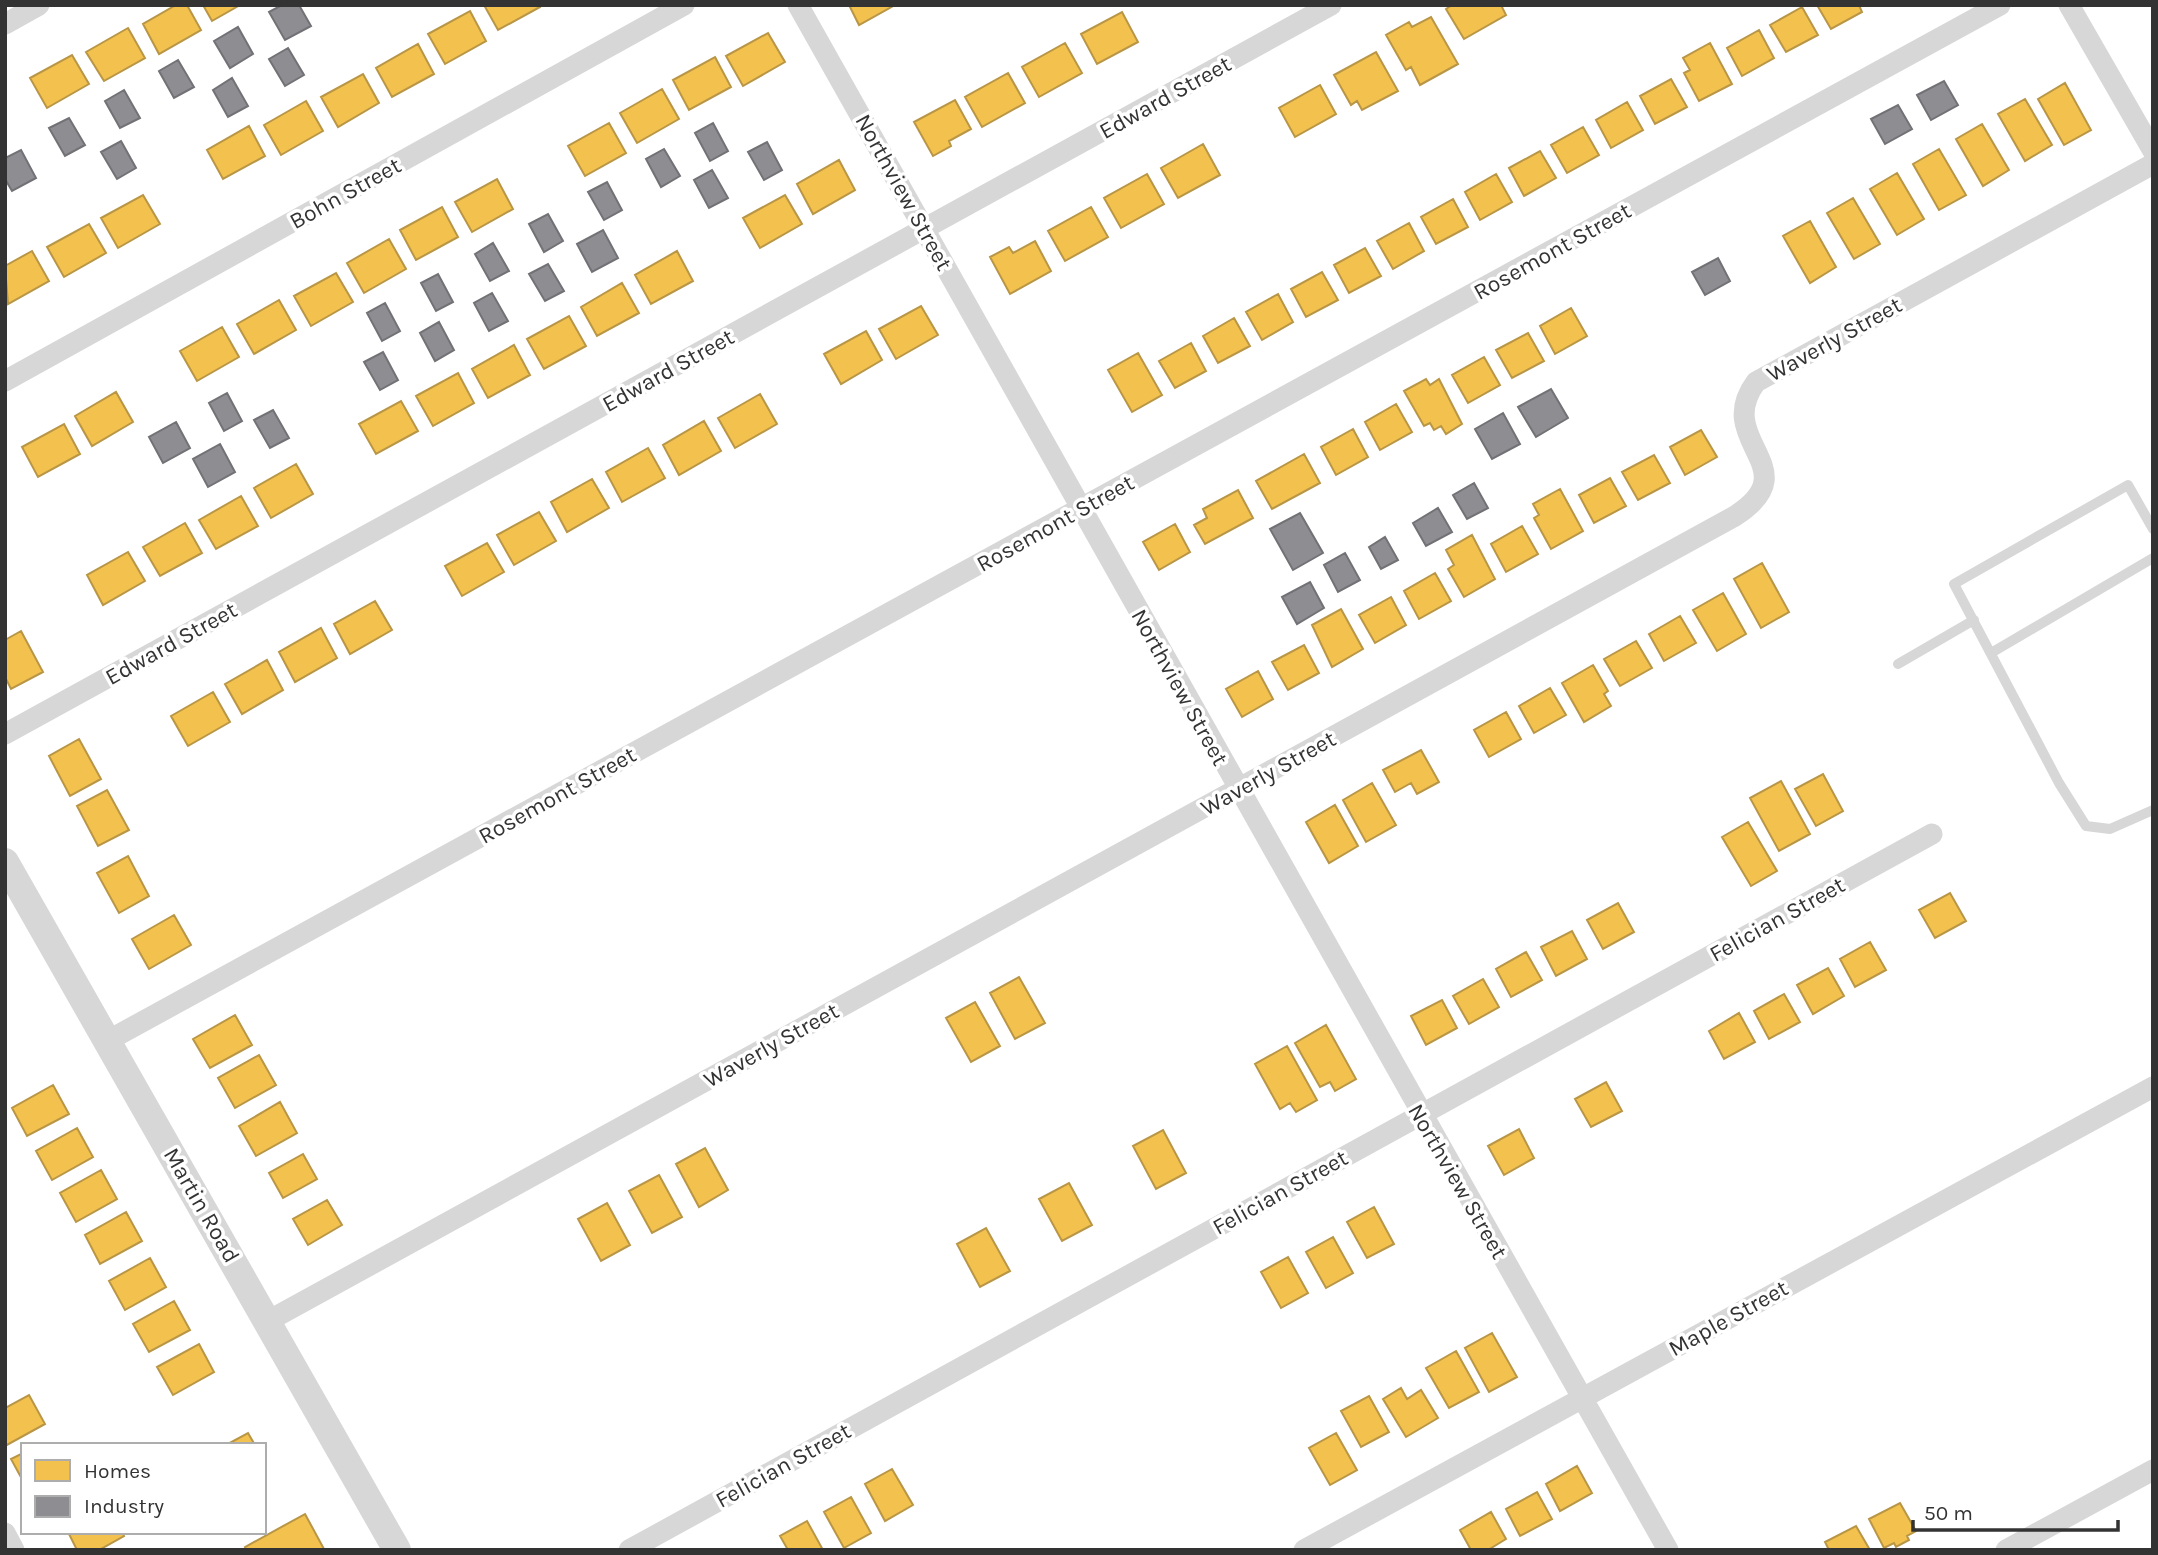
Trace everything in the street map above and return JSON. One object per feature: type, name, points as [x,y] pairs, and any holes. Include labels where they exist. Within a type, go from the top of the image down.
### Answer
[{"type":"street","points":[[5,24],[39,5]]},
{"type":"street","name":"Bohn Street","points":[[5,380],[684,5]]},
{"type":"street","name":"Northview Street","points":[[799,5],[1080,510],[1668,1550]]},
{"type":"street","name":"Edward Street","points":[[5,734],[1331,5]]},
{"type":"street","name":"Rosemont Street","points":[[109,1040],[2000,5]]},
{"type":"street","points":[[2069,5],[2153,151]]},
{"type":"street","name":"Waverly Street","points":[[268,1321],[1749,507],[1759,498],[1765,482],[1760,458],[1743,424],[1742,407],[1756,382],[2153,164]]},
{"type":"street","name":"Felician Street","points":[[629,1550],[1932,834]]},
{"type":"street","name":"Martin Road","points":[[5,862],[109,1040],[397,1550]]},
{"type":"street","name":"Maple Street","points":[[1304,1550],[2153,1087]]},
{"type":"street","points":[[2006,1550],[2153,1470]]},
{"type":"street","points":[[5,1533],[15,1550]]},
{"type":"lane","points":[[2153,529],[2128,485],[1954,584],[2059,783],[2086,826],[2110,829],[2153,810]]},
{"type":"lane","points":[[1992,653],[2153,558]]},
{"type":"lane","points":[[1898,664],[1973,620]]},
{"type":"building: Homes","points":[[176,5],[187,5],[201,30],[159,54],[143,24]]},
{"type":"building: Homes","points":[[203,5],[240,5],[212,21]]},
{"type":"building: Homes","points":[[484,5],[539,5],[540,7],[498,30]]},
{"type":"building: Homes","points":[[849,5],[895,5],[859,25]]},
{"type":"building: Homes","points":[[1452,5],[1501,5],[1506,15],[1464,39],[1446,9]]},
{"type":"building: Homes","points":[[1817,5],[1859,5],[1862,12],[1831,29]]},
{"type":"building: Homes","points":[[1802,7],[1818,35],[1786,52],[1770,25]]},
{"type":"building: Homes","points":[[470,11],[486,41],[445,64],[428,34]]},
{"type":"building: Homes","points":[[1122,12],[1138,42],[1097,64],[1081,34]]},
{"type":"building: Homes","points":[[1431,17],[1458,64],[1420,85],[1411,67],[1406,70],[1386,35],[1409,22],[1412,27]]},
{"type":"building: Homes","points":[[128,28],[145,58],[104,81],[86,52]]},
{"type":"building: Homes","points":[[1759,30],[1774,58],[1742,76],[1727,48]]},
{"type":"building: Homes","points":[[768,33],[785,62],[743,86],[726,56]]},
{"type":"building: Homes","points":[[1065,43],[1082,73],[1039,97],[1022,67]]},
{"type":"building: Homes","points":[[1710,43],[1732,84],[1699,101],[1684,73],[1690,70],[1683,58]]},
{"type":"building: Homes","points":[[418,44],[434,74],[392,97],[376,68]]},
{"type":"building: Homes","points":[[1376,52],[1398,91],[1362,110],[1357,101],[1351,105],[1334,75]]},
{"type":"building: Homes","points":[[72,55],[89,84],[47,108],[30,78]]},
{"type":"building: Homes","points":[[715,57],[731,87],[689,110],[673,80]]},
{"type":"building: Homes","points":[[1008,73],[1025,103],[982,127],[965,97]]},
{"type":"building: Homes","points":[[363,74],[379,103],[338,127],[321,97]]},
{"type":"building: Homes","points":[[1671,79],[1687,107],[1655,124],[1640,96]]},
{"type":"building: Homes","points":[[2065,83],[2091,130],[2064,145],[2038,99]]},
{"type":"building: Homes","points":[[1320,85],[1336,114],[1295,137],[1279,108]]},
{"type":"building: Homes","points":[[662,89],[679,119],[637,143],[620,113]]},
{"type":"building: Homes","points":[[2025,99],[2052,145],[2025,161],[1998,114]]},
{"type":"building: Homes","points":[[955,100],[971,129],[949,141],[951,146],[933,156],[914,122]]},
{"type":"building: Homes","points":[[306,101],[323,131],[281,155],[264,125]]},
{"type":"building: Homes","points":[[1627,102],[1643,130],[1611,148],[1596,120]]},
{"type":"building: Homes","points":[[609,123],[626,153],[585,176],[568,146]]},
{"type":"building: Homes","points":[[1982,124],[2009,170],[1983,186],[1956,139]]},
{"type":"building: Homes","points":[[249,126],[265,156],[223,179],[207,150]]},
{"type":"building: Homes","points":[[1583,127],[1599,155],[1567,173],[1551,145]]},
{"type":"building: Homes","points":[[1203,144],[1220,175],[1178,198],[1161,168]]},
{"type":"building: Homes","points":[[1939,149],[1966,195],[1939,210],[1913,164]]},
{"type":"building: Homes","points":[[1540,151],[1556,178],[1524,196],[1509,168]]},
{"type":"building: Homes","points":[[839,160],[855,190],[813,214],[797,184]]},
{"type":"building: Homes","points":[[1897,173],[1924,219],[1897,235],[1870,189]]},
{"type":"building: Homes","points":[[1147,174],[1164,204],[1121,228],[1104,198]]},
{"type":"building: Homes","points":[[1496,174],[1512,202],[1480,220],[1465,192]]},
{"type":"building: Homes","points":[[497,179],[513,209],[472,232],[455,202]]},
{"type":"building: Homes","points":[[143,195],[160,224],[118,248],[101,218]]},
{"type":"building: Homes","points":[[785,195],[802,224],[760,248],[743,218]]},
{"type":"building: Homes","points":[[1853,198],[1880,244],[1854,259],[1827,213]]},
{"type":"building: Homes","points":[[1453,199],[1468,227],[1436,244],[1421,217]]},
{"type":"building: Homes","points":[[442,207],[458,237],[416,260],[400,230]]},
{"type":"building: Homes","points":[[1091,207],[1108,237],[1065,261],[1048,231]]},
{"type":"building: Homes","points":[[1810,221],[1836,267],[1810,283],[1783,236]]},
{"type":"building: Homes","points":[[1409,223],[1424,251],[1393,269],[1377,241]]},
{"type":"building: Homes","points":[[89,224],[106,253],[64,277],[47,247]]},
{"type":"building: Homes","points":[[389,239],[406,269],[364,293],[347,263]]},
{"type":"building: Homes","points":[[1035,241],[1051,271],[1010,294],[990,257],[1009,247],[1013,253]]},
{"type":"building: Homes","points":[[1365,248],[1381,276],[1349,293],[1334,265]]},
{"type":"building: Homes","points":[[32,251],[49,281],[8,304],[5,266]]},
{"type":"building: Homes","points":[[677,251],[693,281],[651,304],[635,275]]},
{"type":"building: Homes","points":[[1322,272],[1338,300],[1306,317],[1291,289]]},
{"type":"building: Homes","points":[[336,273],[353,302],[311,326],[294,296]]},
{"type":"building: Homes","points":[[622,283],[639,313],[597,336],[581,307]]},
{"type":"building: Homes","points":[[1278,294],[1293,322],[1262,340],[1246,312]]},
{"type":"building: Homes","points":[[279,300],[296,330],[254,354],[237,324]]},
{"type":"building: Homes","points":[[921,306],[938,335],[896,359],[879,329]]},
{"type":"building: Homes","points":[[1571,308],[1587,336],[1555,354],[1540,326]]},
{"type":"building: Homes","points":[[569,316],[586,346],[544,369],[527,339]]},
{"type":"building: Homes","points":[[1234,318],[1250,346],[1218,363],[1203,336]]},
{"type":"building: Homes","points":[[222,327],[239,357],[197,381],[180,351]]},
{"type":"building: Homes","points":[[866,331],[882,360],[841,384],[824,354]]},
{"type":"building: Homes","points":[[1528,333],[1544,361],[1512,378],[1496,350]]},
{"type":"building: Homes","points":[[1191,343],[1206,371],[1175,388],[1159,361]]},
{"type":"building: Homes","points":[[514,345],[530,375],[488,398],[472,369]]},
{"type":"building: Homes","points":[[1138,353],[1162,395],[1132,412],[1108,370]]},
{"type":"building: Homes","points":[[1484,357],[1500,385],[1468,403],[1452,375]]},
{"type":"building: Homes","points":[[458,373],[474,403],[433,426],[416,396]]},
{"type":"building: Homes","points":[[1426,379],[1430,385],[1439,379],[1462,424],[1446,434],[1441,426],[1434,430],[1430,423],[1424,426],[1404,391]]},
{"type":"building: Homes","points":[[116,392],[133,422],[92,446],[75,416]]},
{"type":"building: Homes","points":[[760,394],[777,424],[735,448],[718,418]]},
{"type":"building: Homes","points":[[401,401],[418,431],[376,454],[359,424]]},
{"type":"building: Homes","points":[[1396,404],[1412,432],[1380,450],[1365,422]]},
{"type":"building: Homes","points":[[704,421],[721,451],[679,475],[663,445]]},
{"type":"building: Homes","points":[[64,424],[80,454],[38,477],[22,447]]},
{"type":"building: Homes","points":[[1353,429],[1368,457],[1336,475],[1321,447]]},
{"type":"building: Homes","points":[[1701,430],[1717,457],[1685,475],[1670,447]]},
{"type":"building: Homes","points":[[648,448],[665,478],[622,502],[606,472]]},
{"type":"building: Homes","points":[[1304,454],[1320,483],[1272,509],[1256,481]]},
{"type":"building: Homes","points":[[1654,455],[1670,483],[1638,500],[1622,472]]},
{"type":"building: Homes","points":[[296,464],[313,494],[271,518],[254,488]]},
{"type":"building: Homes","points":[[1610,478],[1626,506],[1594,523],[1579,495]]},
{"type":"building: Homes","points":[[592,479],[609,508],[567,532],[551,502]]},
{"type":"building: Homes","points":[[1560,489],[1583,531],[1551,549],[1534,518],[1539,515],[1533,504]]},
{"type":"building: Homes","points":[[1238,490],[1253,518],[1205,544],[1194,525],[1207,518],[1203,509]]},
{"type":"building: Homes","points":[[241,496],[258,526],[216,549],[199,520]]},
{"type":"building: Homes","points":[[539,512],[556,541],[514,565],[497,535]]},
{"type":"building: Homes","points":[[185,523],[202,553],[160,576],[143,547]]},
{"type":"building: Homes","points":[[1175,524],[1190,552],[1159,570],[1143,542]]},
{"type":"building: Homes","points":[[1522,526],[1538,554],[1506,572],[1491,544]]},
{"type":"building: Homes","points":[[1472,535],[1495,579],[1464,597],[1448,569],[1454,565],[1446,550]]},
{"type":"building: Homes","points":[[487,543],[504,572],[462,596],[445,566]]},
{"type":"building: Homes","points":[[128,552],[145,581],[103,605],[87,575]]},
{"type":"building: Homes","points":[[1762,563],[1789,612],[1761,628],[1734,579]]},
{"type":"building: Homes","points":[[1435,573],[1451,601],[1419,619],[1404,591]]},
{"type":"building: Homes","points":[[1723,593],[1746,634],[1717,651],[1693,610]]},
{"type":"building: Homes","points":[[1391,597],[1406,625],[1375,643],[1359,615]]},
{"type":"building: Homes","points":[[375,601],[392,630],[350,654],[334,624]]},
{"type":"building: Homes","points":[[1341,609],[1363,649],[1332,667],[1312,625]]},
{"type":"building: Homes","points":[[1680,616],[1696,643],[1664,661],[1649,634]]},
{"type":"building: Homes","points":[[321,628],[337,658],[295,682],[279,652]]},
{"type":"building: Homes","points":[[21,631],[43,672],[11,689],[5,677],[5,640]]},
{"type":"building: Homes","points":[[1636,641],[1652,668],[1620,686],[1604,659]]},
{"type":"building: Homes","points":[[1304,645],[1319,673],[1288,690],[1272,662]]},
{"type":"building: Homes","points":[[267,660],[283,690],[242,714],[225,684]]},
{"type":"building: Homes","points":[[1593,665],[1608,691],[1604,694],[1611,706],[1584,722],[1562,683]]},
{"type":"building: Homes","points":[[1258,671],[1273,699],[1242,717],[1226,689]]},
{"type":"building: Homes","points":[[1550,688],[1566,715],[1534,733],[1519,706]]},
{"type":"building: Homes","points":[[213,692],[230,722],[188,746],[171,716]]},
{"type":"building: Homes","points":[[1506,712],[1521,739],[1489,757],[1474,730]]},
{"type":"building: Homes","points":[[79,739],[101,779],[70,796],[49,756]]},
{"type":"building: Homes","points":[[1421,750],[1439,782],[1417,794],[1411,783],[1395,792],[1383,770]]},
{"type":"building: Homes","points":[[1823,774],[1843,811],[1816,826],[1795,789]]},
{"type":"building: Homes","points":[[1781,781],[1810,834],[1779,851],[1750,798]]},
{"type":"building: Homes","points":[[1372,783],[1396,825],[1366,842],[1343,800]]},
{"type":"building: Homes","points":[[107,790],[129,830],[98,846],[77,806]]},
{"type":"building: Homes","points":[[1335,805],[1358,846],[1329,863],[1306,822]]},
{"type":"building: Homes","points":[[1748,822],[1777,871],[1751,886],[1722,837]]},
{"type":"building: Homes","points":[[128,856],[149,896],[119,913],[97,873]]},
{"type":"building: Homes","points":[[1950,893],[1966,921],[1935,938],[1919,910]]},
{"type":"building: Homes","points":[[1618,903],[1634,932],[1603,949],[1587,920]]},
{"type":"building: Homes","points":[[174,915],[191,945],[149,969],[132,939]]},
{"type":"building: Homes","points":[[1572,931],[1587,959],[1556,976],[1541,947]]},
{"type":"building: Homes","points":[[1870,942],[1886,970],[1855,987],[1840,959]]},
{"type":"building: Homes","points":[[1526,952],[1542,980],[1511,997],[1496,969]]},
{"type":"building: Homes","points":[[1828,968],[1844,996],[1813,1014],[1797,985]]},
{"type":"building: Homes","points":[[1019,977],[1045,1023],[1015,1039],[990,993]]},
{"type":"building: Homes","points":[[1483,979],[1499,1007],[1469,1024],[1453,996]]},
{"type":"building: Homes","points":[[1784,994],[1800,1022],[1769,1039],[1754,1011]]},
{"type":"building: Homes","points":[[1442,1000],[1457,1028],[1426,1045],[1411,1016]]},
{"type":"building: Homes","points":[[975,1002],[1000,1046],[971,1062],[946,1018]]},
{"type":"building: Homes","points":[[1739,1013],[1755,1042],[1724,1059],[1709,1031]]},
{"type":"building: Homes","points":[[235,1015],[252,1045],[210,1068],[193,1039]]},
{"type":"building: Homes","points":[[1326,1025],[1356,1079],[1335,1091],[1330,1082],[1320,1087],[1295,1043]]},
{"type":"building: Homes","points":[[1287,1046],[1317,1100],[1296,1112],[1290,1103],[1280,1109],[1255,1064]]},
{"type":"building: Homes","points":[[259,1055],[276,1085],[235,1108],[218,1078]]},
{"type":"building: Homes","points":[[1606,1082],[1622,1111],[1591,1127],[1575,1099]]},
{"type":"building: Homes","points":[[53,1085],[69,1114],[27,1136],[12,1108]]},
{"type":"building: Homes","points":[[280,1102],[297,1133],[256,1156],[239,1126]]},
{"type":"building: Homes","points":[[77,1128],[93,1157],[52,1180],[36,1151]]},
{"type":"building: Homes","points":[[1519,1129],[1534,1158],[1504,1175],[1488,1146]]},
{"type":"building: Homes","points":[[1163,1130],[1186,1173],[1156,1189],[1133,1146]]},
{"type":"building: Homes","points":[[705,1148],[728,1190],[699,1207],[676,1164]]},
{"type":"building: Homes","points":[[303,1154],[317,1179],[283,1198],[269,1173]]},
{"type":"building: Homes","points":[[101,1170],[117,1199],[76,1222],[60,1193]]},
{"type":"building: Homes","points":[[659,1175],[682,1217],[652,1233],[629,1191]]},
{"type":"building: Homes","points":[[1069,1183],[1092,1225],[1062,1241],[1039,1199]]},
{"type":"building: Homes","points":[[327,1200],[342,1225],[308,1245],[293,1219]]},
{"type":"building: Homes","points":[[607,1203],[630,1245],[601,1261],[578,1219]]},
{"type":"building: Homes","points":[[1374,1207],[1394,1244],[1367,1258],[1347,1222]]},
{"type":"building: Homes","points":[[126,1212],[142,1241],[100,1264],[85,1235]]},
{"type":"building: Homes","points":[[986,1228],[1010,1271],[980,1287],[957,1244]]},
{"type":"building: Homes","points":[[1333,1237],[1353,1273],[1326,1288],[1306,1252]]},
{"type":"building: Homes","points":[[1288,1257],[1308,1293],[1281,1308],[1261,1272]]},
{"type":"building: Homes","points":[[150,1258],[166,1287],[125,1310],[109,1281]]},
{"type":"building: Homes","points":[[174,1301],[190,1330],[149,1352],[133,1324]]},
{"type":"building: Homes","points":[[1492,1333],[1517,1377],[1489,1392],[1465,1348]]},
{"type":"building: Homes","points":[[199,1344],[214,1372],[173,1395],[157,1367]]},
{"type":"building: Homes","points":[[1456,1351],[1479,1392],[1449,1408],[1426,1368]]},
{"type":"building: Homes","points":[[1401,1388],[1407,1399],[1421,1390],[1438,1418],[1406,1437],[1383,1399]]},
{"type":"building: Homes","points":[[29,1395],[45,1424],[5,1446],[5,1408]]},
{"type":"building: Homes","points":[[1369,1396],[1389,1432],[1361,1447],[1341,1411]]},
{"type":"building: Homes","points":[[248,1433],[254,1443],[230,1443]]},
{"type":"building: Homes","points":[[1336,1433],[1357,1470],[1330,1485],[1309,1448]]},
{"type":"building: Homes","points":[[21,1454],[21,1477],[11,1459]]},
{"type":"building: Homes","points":[[1577,1466],[1592,1493],[1560,1511],[1546,1484]]},
{"type":"building: Homes","points":[[892,1469],[913,1505],[885,1521],[865,1484]]},
{"type":"building: Homes","points":[[1537,1492],[1552,1519],[1520,1536],[1506,1509]]},
{"type":"building: Homes","points":[[851,1497],[871,1533],[844,1548],[824,1512]]},
{"type":"building: Homes","points":[[1900,1503],[1916,1531],[1907,1536],[1909,1540],[1896,1547],[1894,1543],[1884,1548],[1869,1519]]},
{"type":"building: Homes","points":[[1491,1512],[1506,1539],[1488,1550],[1471,1550],[1460,1530]]},
{"type":"building: Homes","points":[[305,1514],[324,1549],[247,1550],[245,1547]]},
{"type":"building: Homes","points":[[807,1521],[823,1550],[788,1550],[780,1536]]},
{"type":"building: Homes","points":[[1856,1526],[1870,1550],[1829,1550],[1825,1542]]},
{"type":"building: Homes","points":[[69,1534],[124,1536],[99,1550],[77,1550]]},
{"type":"building: Industry","points":[[282,5],[299,5],[311,26],[285,40],[269,12]]},
{"type":"building: Industry","points":[[238,27],[253,54],[230,68],[214,41]]},
{"type":"building: Industry","points":[[288,48],[304,75],[285,86],[269,59]]},
{"type":"building: Industry","points":[[178,60],[194,87],[174,98],[159,71]]},
{"type":"building: Industry","points":[[232,78],[248,106],[228,117],[213,90]]},
{"type":"building: Industry","points":[[1944,81],[1958,105],[1931,120],[1917,95]]},
{"type":"building: Industry","points":[[124,90],[140,118],[120,128],[105,101]]},
{"type":"building: Industry","points":[[1898,105],[1912,129],[1885,144],[1871,119]]},
{"type":"building: Industry","points":[[69,118],[85,145],[65,156],[49,128]]},
{"type":"building: Industry","points":[[713,123],[728,151],[710,161],[695,133]]},
{"type":"building: Industry","points":[[121,141],[136,168],[117,179],[101,152]]},
{"type":"building: Industry","points":[[767,142],[782,170],[764,180],[748,152]]},
{"type":"building: Industry","points":[[664,149],[680,176],[661,187],[646,159]]},
{"type":"building: Industry","points":[[21,150],[36,178],[12,191],[5,179],[5,158]]},
{"type":"building: Industry","points":[[712,170],[728,198],[709,208],[694,180]]},
{"type":"building: Industry","points":[[607,182],[622,210],[604,220],[588,192]]},
{"type":"building: Industry","points":[[548,214],[563,241],[544,252],[529,224]]},
{"type":"building: Industry","points":[[603,230],[618,258],[592,272],[577,244]]},
{"type":"building: Industry","points":[[493,243],[509,271],[490,281],[475,254]]},
{"type":"building: Industry","points":[[1718,258],[1730,281],[1705,295],[1692,272]]},
{"type":"building: Industry","points":[[548,264],[564,291],[545,301],[529,274]]},
{"type":"building: Industry","points":[[438,274],[453,302],[436,311],[421,283]]},
{"type":"building: Industry","points":[[492,293],[508,321],[489,331],[474,303]]},
{"type":"building: Industry","points":[[385,303],[400,331],[382,341],[367,313]]},
{"type":"building: Industry","points":[[439,322],[454,350],[435,361],[420,333]]},
{"type":"building: Industry","points":[[383,352],[398,380],[380,390],[364,362]]},
{"type":"building: Industry","points":[[1551,389],[1568,418],[1536,437],[1518,407]]},
{"type":"building: Industry","points":[[227,393],[242,421],[224,431],[209,403]]},
{"type":"building: Industry","points":[[273,410],[289,438],[270,448],[254,420]]},
{"type":"building: Industry","points":[[1503,413],[1520,444],[1492,459],[1475,429]]},
{"type":"building: Industry","points":[[176,422],[190,448],[163,463],[149,437]]},
{"type":"building: Industry","points":[[220,444],[235,472],[208,487],[193,459]]},
{"type":"building: Industry","points":[[1474,483],[1488,508],[1467,519],[1453,495]]},
{"type":"building: Industry","points":[[1438,508],[1452,532],[1426,546],[1413,523]]},
{"type":"building: Industry","points":[[1300,513],[1323,553],[1293,570],[1270,529]]},
{"type":"building: Industry","points":[[1385,537],[1398,560],[1381,569],[1369,547]]},
{"type":"building: Industry","points":[[1345,553],[1360,580],[1338,592],[1324,565]]},
{"type":"building: Industry","points":[[1310,582],[1324,608],[1297,624],[1282,597]]}]
